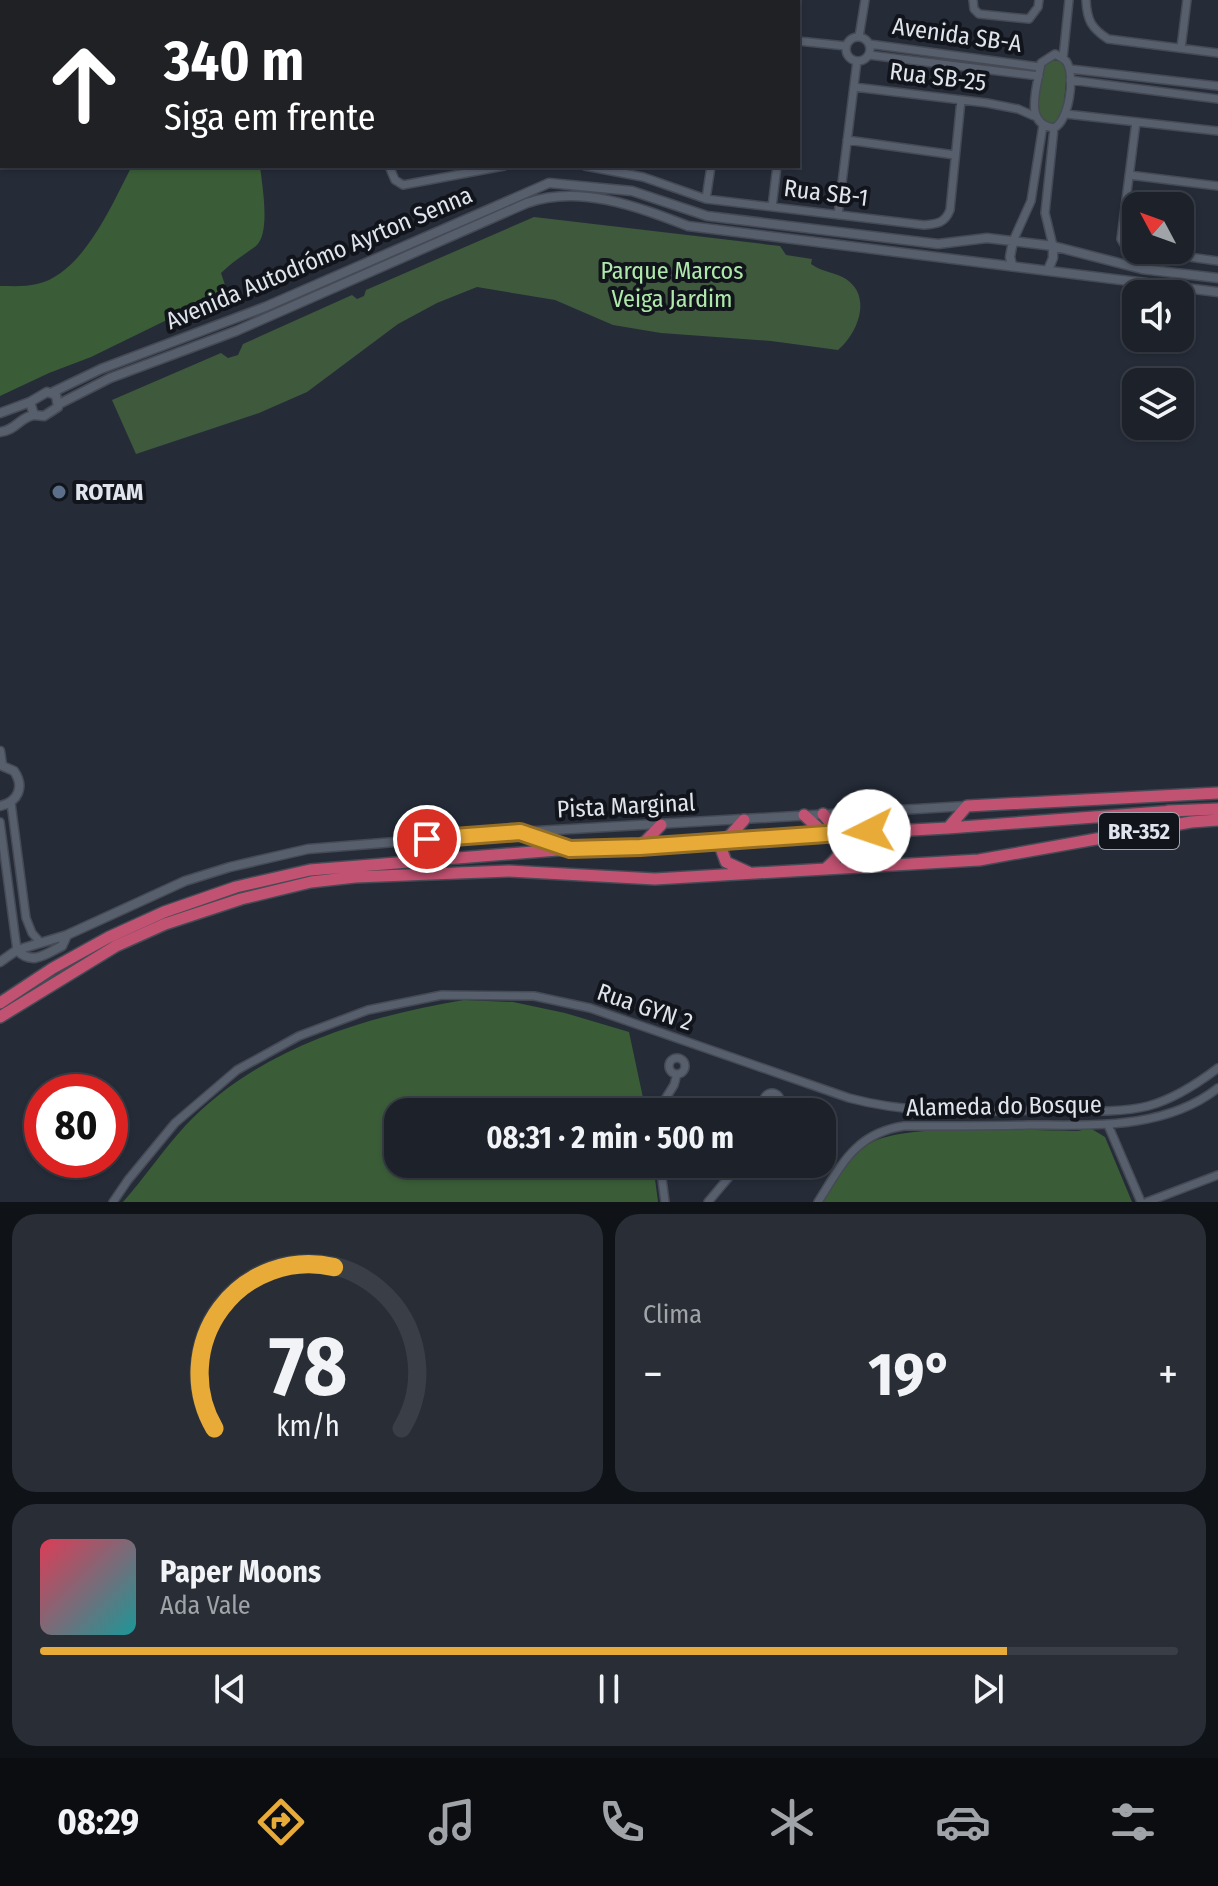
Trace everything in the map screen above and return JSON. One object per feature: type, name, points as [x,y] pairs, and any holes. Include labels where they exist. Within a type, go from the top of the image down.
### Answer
[{"type":"highway","points":[[948,828],[967,806],[1218,793]]},
{"type":"highway","points":[[1097,798],[1131,809],[1174,811]]},
{"type":"highway","name":"BR-352","points":[[0,1003],[53,968],[109,937],[164,912],[236,887],[310,870],[570,849],[1218,809]]},
{"type":"highway","points":[[879,812],[900,829]]},
{"type":"highway","points":[[823,814],[839,833],[842,843],[841,855],[824,870]]},
{"type":"highway","points":[[804,815],[825,834]]},
{"type":"highway","points":[[744,820],[725,841],[722,851],[726,862],[752,873]]},
{"type":"highway","name":"BR-352","points":[[0,1019],[116,946],[165,924],[241,899],[311,882],[355,877],[509,871],[655,879],[979,860],[1218,820]]},
{"type":"highway","points":[[640,847],[661,825]]},
{"type":"highway","points":[[520,832],[570,849]]},
{"type":"highway","points":[[432,860],[453,837]]},
{"type":"highway","points":[[0,996],[53,968]]},
{"type":"street","points":[[859,37],[865,0]]},
{"type":"street","points":[[973,0],[974,9],[979,14],[1029,19],[1035,13],[1039,0]]},
{"type":"street","points":[[1063,58],[1069,0]]},
{"type":"street","points":[[1086,0],[1087,19],[1095,31],[1108,39],[1218,53]]},
{"type":"street","points":[[1181,48],[1187,0]]},
{"type":"street","points":[[859,37],[869,44],[869,55],[857,61],[847,55],[846,46],[853,38],[859,37]]},
{"type":"street","points":[[800,41],[846,46]]},
{"type":"street","name":"Avenida SB-A","points":[[869,44],[963,56],[1040,71]]},
{"type":"street","points":[[1055,54],[1063,58],[1070,69],[1066,114],[1060,125],[1054,128],[1043,125],[1034,116],[1041,63],[1055,54]]},
{"type":"street","name":"Avenida SB-A","points":[[869,55],[1040,71]]},
{"type":"street","points":[[962,66],[963,56]]},
{"type":"street","points":[[838,215],[857,61]]},
{"type":"street","points":[[1070,69],[1218,86]]},
{"type":"street","points":[[1143,89],[1145,78]]},
{"type":"street","points":[[1070,80],[1218,99]]},
{"type":"street","name":"Rua SB-25","points":[[854,87],[1018,109],[1034,116]]},
{"type":"street","name":"Rua SB-1","points":[[596,168],[643,177],[706,199],[937,224],[946,219],[950,210],[961,100]]},
{"type":"street","name":"Rua SB-25","points":[[1018,109],[1034,102]]},
{"type":"street","points":[[1066,114],[1218,131]]},
{"type":"street","points":[[1127,192],[1136,122]]},
{"type":"street","points":[[1012,265],[1013,241],[1031,201],[1043,125]]},
{"type":"street","points":[[1048,270],[1053,258],[1053,246],[1045,213],[1054,128]]},
{"type":"street","points":[[847,140],[955,155]]},
{"type":"street","points":[[390,168],[395,180],[403,185],[491,168]]},
{"type":"street","points":[[643,177],[645,168]]},
{"type":"street","points":[[706,199],[711,168]]},
{"type":"street","points":[[772,207],[777,168]]},
{"type":"street","points":[[1129,175],[1218,186]]},
{"type":"street","name":"Avenida Autodrómo Ayrton Senna","points":[[0,413],[101,369],[265,307],[539,186],[566,183],[632,191],[707,216],[938,244],[969,238],[1013,241],[1053,246],[1142,269],[1218,278]]},
{"type":"street","name":"Avenida Autodrómo Ayrton Senna","points":[[0,432],[14,428],[28,416],[48,414],[59,404],[110,378],[216,340],[527,203],[556,196],[631,204],[688,226],[1218,292]]},
{"type":"street","points":[[414,241],[418,252]]},
{"type":"street","points":[[1194,258],[1218,261]]},
{"type":"street","points":[[53,392],[59,404]]},
{"type":"street","points":[[30,402],[34,415]]},
{"type":"street","points":[[0,751],[1,765],[14,771],[20,784],[16,798],[0,806]]},
{"type":"street","points":[[11,803],[26,918],[40,942]]},
{"type":"street","name":"Pista Marginal","points":[[0,962],[17,950],[67,935],[157,892],[230,867],[308,849],[520,832],[967,806]]},
{"type":"street","points":[[0,822],[17,950],[25,957],[36,959],[62,946],[67,935]]},
{"type":"street","name":"Rua GYN 2","points":[[113,1202],[175,1123],[237,1070],[299,1036],[368,1010],[442,995],[534,996],[590,1008],[849,1098],[878,1106],[926,1111],[1106,1110],[1146,1106],[1177,1095],[1218,1068]]},
{"type":"street","points":[[666,1098],[677,1074]]},
{"type":"street","name":"Alameda do Bosque","points":[[818,1202],[855,1148],[872,1134],[886,1129],[904,1126],[1108,1125],[1175,1112],[1218,1088]]},
{"type":"street","points":[[1108,1125],[1141,1202]]},
{"type":"street","points":[[1147,1202],[1218,1175]]},
{"type":"street","points":[[662,1178],[665,1202]]},
{"type":"street","points":[[708,1202],[728,1178]]},
{"type":"green space","points":[[1049,61],[1060,61],[1067,70],[1063,113],[1058,121],[1050,124],[1040,118],[1037,109],[1042,68]]},
{"type":"green space","points":[[131,168],[260,168],[264,208],[261,240],[221,273],[226,288],[219,302],[207,311],[177,315],[91,357],[0,396],[0,286],[37,284],[53,278],[82,252]]},
{"type":"green space","name":"Parque Marcos Veiga Jardim","points":[[534,217],[780,246],[786,255],[812,259],[811,264],[846,279],[854,287],[860,305],[856,325],[838,350],[771,341],[661,333],[613,325],[555,300],[477,287],[437,303],[398,324],[307,392],[259,413],[136,454],[112,400],[221,353],[228,358],[238,355],[243,344],[352,295],[357,299],[364,296],[366,290]]},
{"type":"green space","points":[[464,1000],[513,1002],[629,1032],[643,1098],[384,1098],[384,1178],[655,1178],[658,1202],[123,1202],[185,1126],[245,1076],[314,1040],[426,1007]]},
{"type":"green space","points":[[1090,1128],[1105,1137],[1132,1202],[822,1202],[855,1156],[869,1144],[885,1137],[937,1130],[1078,1131]]},
{"type":"place","name":"ROTAM","points":[[59,492]]},
{"type":"route","points":[[427,839],[520,832],[570,849],[869,831]]}]
